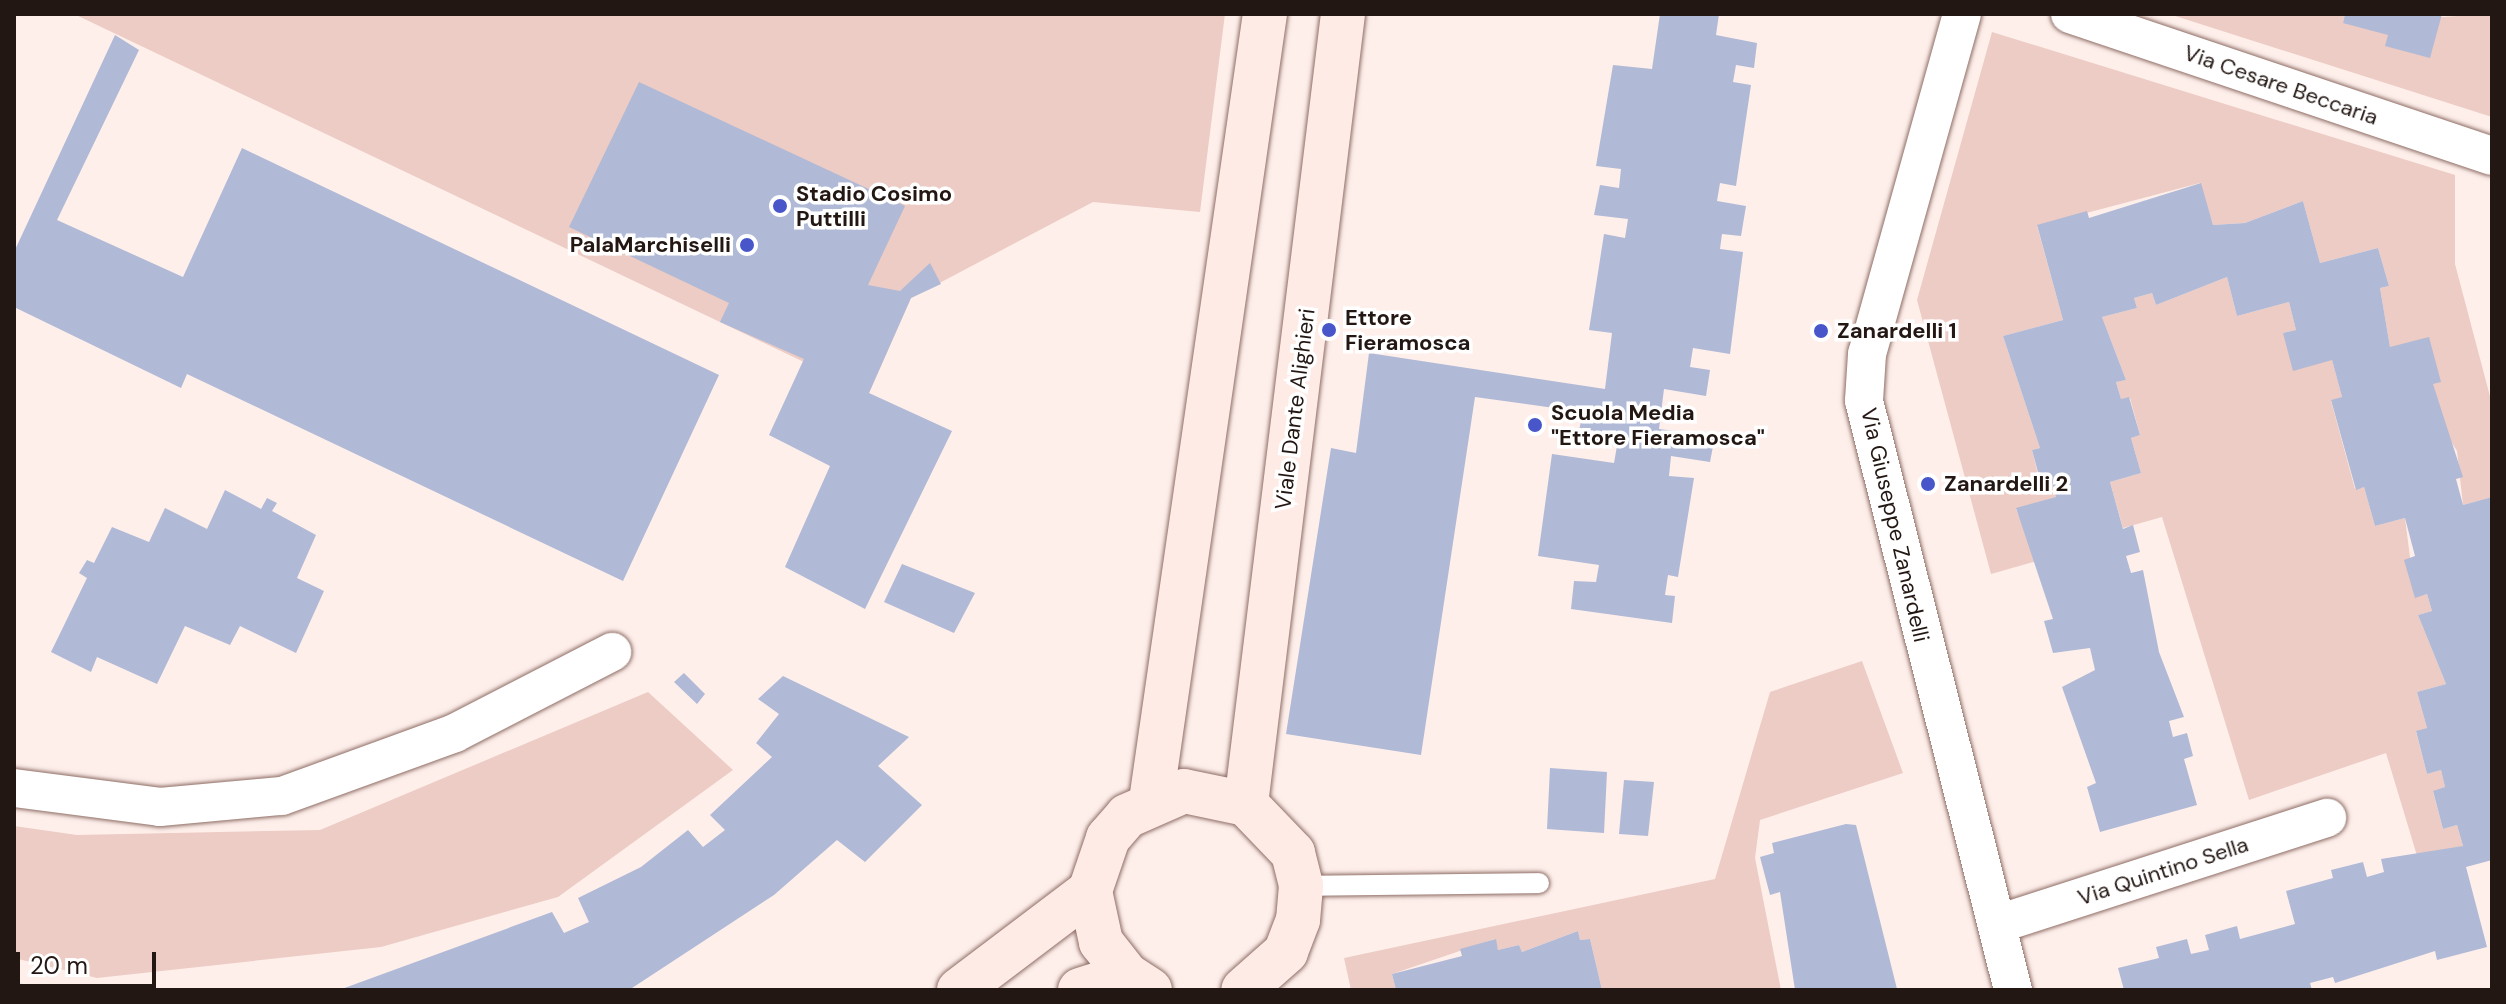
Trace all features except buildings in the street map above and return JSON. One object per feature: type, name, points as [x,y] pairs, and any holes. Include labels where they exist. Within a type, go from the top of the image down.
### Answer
[{"type":"street","points":[[1151,801],[1265,14]]},
{"type":"street","name":"Viale Dante Alighieri","points":[[1246,804],[1343,14]]},
{"type":"street","name":"Via Giuseppe Zanardelli","points":[[1962,14],[1867,354],[1864,401],[2013,990]]},
{"type":"street","name":"Via Cesare Beccaria","points":[[2070,14],[2492,156]]},
{"type":"street","points":[[14,788],[160,807],[282,796],[455,733],[612,652]]},
{"type":"street","points":[[1138,983],[1101,942],[1090,891],[1108,838],[1151,801],[1184,791],[1246,804],[1286,844],[1301,886],[1286,952],[1257,986]]},
{"type":"street","name":"Via Quintino Sella","points":[[1998,924],[2327,818]]},
{"type":"street","points":[[959,990],[1090,891]]},
{"type":"street","points":[[1080,990],[1138,983]]},
{"type":"lane","points":[[1301,886],[1539,883]]},
{"type":"shaded area","name":"Stadio Cosimo Puttilli","points":[[74,14],[1225,14],[1200,212],[1093,202],[911,298],[869,393]]},
{"type":"shaded area","points":[[2169,14],[2345,14],[2343,23],[2492,14],[2492,117]]},
{"type":"shaded area","points":[[1992,32],[2455,175],[2455,264],[2492,404],[2492,497],[2463,505],[2457,451],[2390,347],[2380,288],[2389,286],[2378,248],[2320,263],[2303,201],[2245,223],[2213,225],[2200,183],[2037,226],[2063,320],[2003,336],[2040,448],[2032,450],[2038,475],[2049,473],[2056,497],[2016,509],[2037,561],[1991,574],[1917,300]]},
{"type":"shaded area","points":[[2227,277],[2237,316],[2289,302],[2296,330],[2283,333],[2332,360],[2342,397],[2331,401],[2355,489],[2364,487],[2375,526],[2405,518],[2415,597],[2427,594],[2432,611],[2418,615],[2446,684],[2417,692],[2427,728],[2416,732],[2427,774],[2441,770],[2445,787],[2433,792],[2443,829],[2457,825],[2463,846],[2418,859],[2386,753],[2249,800],[2162,517],[2123,528],[2110,482],[2141,473],[2131,438],[2140,435],[2130,398],[2121,399],[2116,382],[2126,380],[2102,317],[2137,308],[2134,298],[2152,293],[2156,305]]},
{"type":"shaded area","points":[[1862,661],[1903,773],[1760,820],[1755,858],[1781,990],[1602,990],[1590,939],[1580,940],[1578,931],[1522,952],[1519,945],[1498,950],[1495,939],[1392,974],[1396,990],[1351,990],[1344,958],[1715,879],[1770,692]]},
{"type":"shaded area","points":[[648,692],[733,770],[558,897],[381,947],[97,978],[14,958],[14,826],[77,835],[320,830]]},
{"type":"place","name":"Stadio Cosimo Puttilli","points":[[780,206]]},
{"type":"place","name":"PalaMarchiselli","points":[[747,245]]},
{"type":"place","name":"Ettore Fieramosca","points":[[1329,330]]},
{"type":"place","name":"Zanardelli 1","points":[[1821,331]]},
{"type":"place","name":"Scuola Media \"Ettore Fieramosca\"","points":[[1535,425]]},
{"type":"place","name":"Zanardelli 2","points":[[1928,484]]}]
